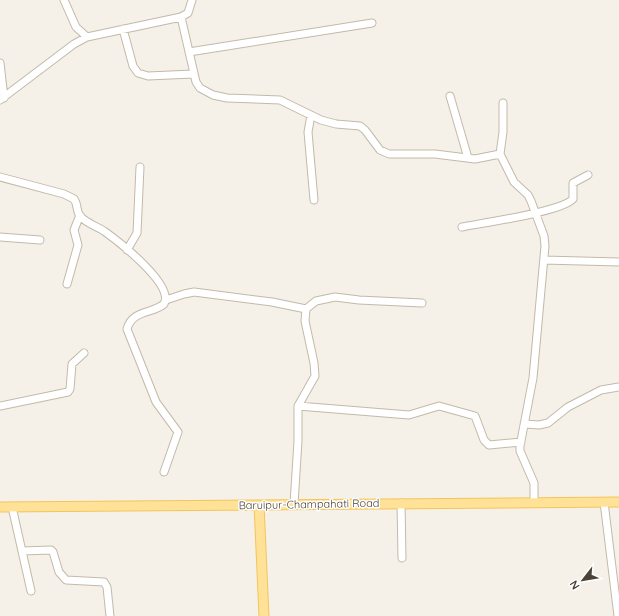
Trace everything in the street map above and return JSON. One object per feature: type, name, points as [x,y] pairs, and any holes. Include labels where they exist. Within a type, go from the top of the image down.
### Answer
[{"type":"main road","name":"Baruipur-Champahati Road","points":[[0,507],[619,502]]},
{"type":"main road","points":[[259,505],[264,616]]},
{"type":"street","points":[[64,0],[76,27],[87,38]]},
{"type":"street","points":[[2,99],[74,44],[87,38],[181,17],[188,13],[192,0]]},
{"type":"street","points":[[181,17],[193,74],[200,88],[213,95],[227,98],[280,100],[311,115],[336,124],[360,126],[365,130],[376,147],[383,152],[436,154],[475,159],[500,154]]},
{"type":"street","points":[[189,52],[372,23]]},
{"type":"street","points":[[123,29],[133,66],[138,73],[148,76],[193,74]]},
{"type":"street","points":[[0,63],[2,99]]},
{"type":"street","points":[[450,96],[468,158]]},
{"type":"street","points":[[503,103],[503,143],[500,154],[514,182],[528,195],[544,236],[545,246],[533,378],[520,451],[534,483],[534,502]]},
{"type":"street","points":[[311,115],[308,132],[314,200]]},
{"type":"street","points":[[127,250],[137,233],[140,167]]},
{"type":"street","points":[[462,227],[536,213],[572,201],[574,195],[573,183],[588,175]]},
{"type":"street","points":[[0,177],[70,196],[76,202],[80,215],[105,232],[152,273],[163,289],[166,300]]},
{"type":"street","points":[[67,284],[78,245],[74,230],[80,215]]},
{"type":"street","points":[[0,237],[40,240]]},
{"type":"street","points":[[544,260],[619,262]]},
{"type":"street","points":[[164,472],[178,432],[156,402],[127,329],[128,324],[135,316],[161,306],[166,300],[194,292],[272,302],[306,309]]},
{"type":"street","points":[[294,504],[298,441],[298,406],[315,376],[314,363],[305,321],[306,309],[316,301],[335,297],[359,300],[422,303]]},
{"type":"street","points":[[0,406],[68,392],[70,389],[72,364],[84,353]]},
{"type":"street","points":[[525,424],[539,425],[548,423],[564,410],[601,390],[619,387]]},
{"type":"street","points":[[298,406],[409,414],[438,406],[475,416],[484,440],[489,445],[521,442]]},
{"type":"street","points":[[604,502],[618,615]]},
{"type":"street","points":[[401,503],[402,558]]},
{"type":"street","points":[[12,507],[31,591]]},
{"type":"street","points":[[22,551],[51,550],[60,572],[66,580],[104,582],[107,587],[110,616]]}]
